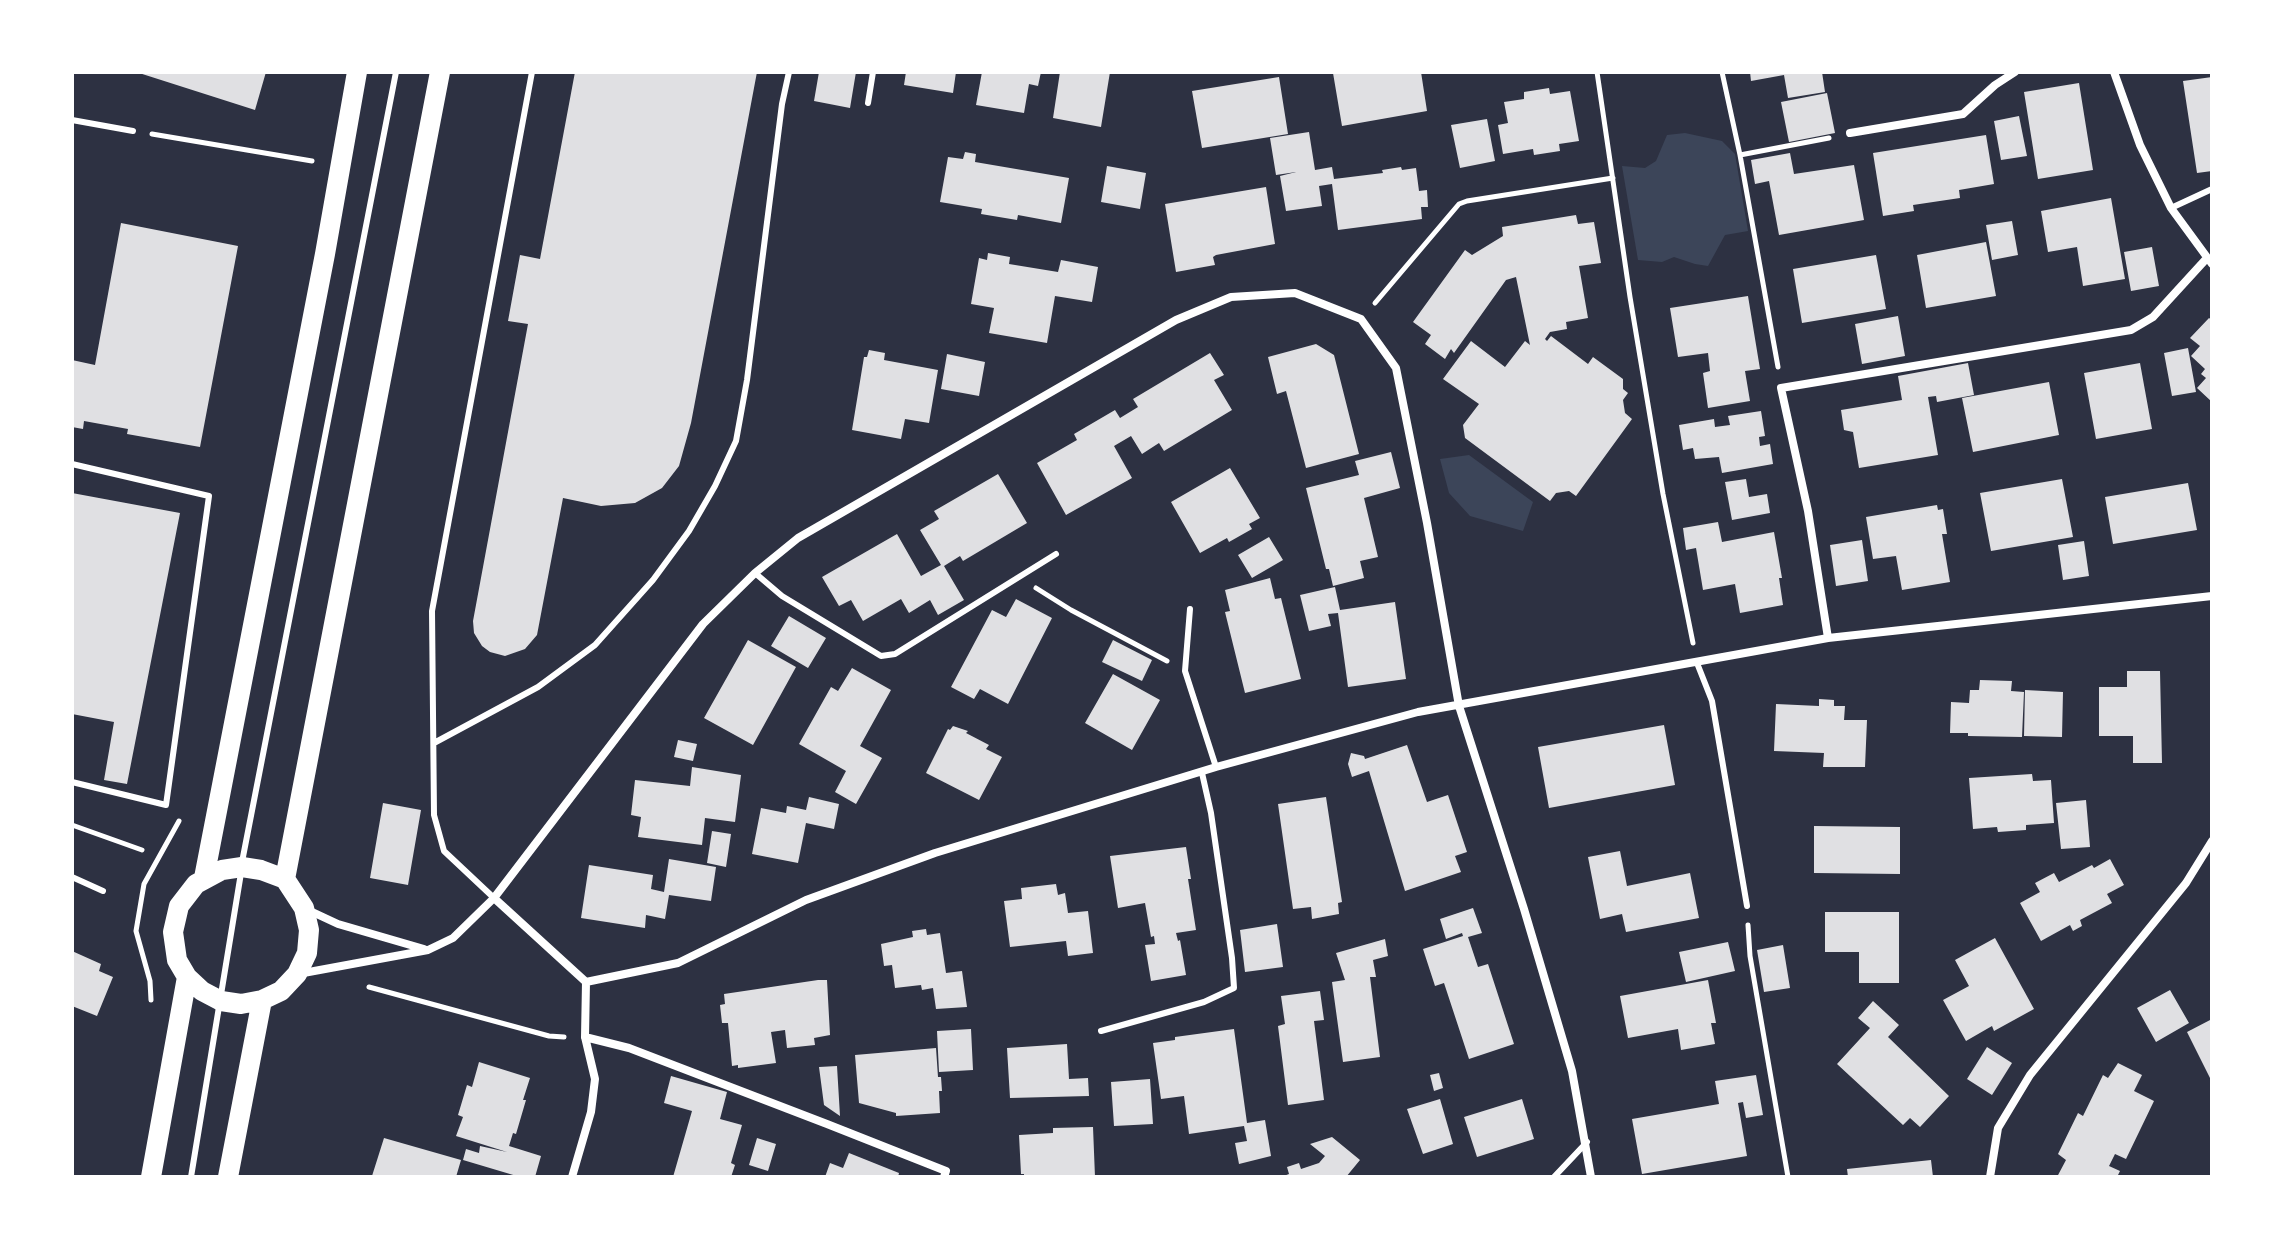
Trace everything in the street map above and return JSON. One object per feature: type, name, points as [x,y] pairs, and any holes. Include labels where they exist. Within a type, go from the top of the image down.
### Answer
[{"type":"main road","points":[[204,878],[325,254],[357,72]]},
{"type":"main road","points":[[285,879],[440,72]]},
{"type":"main road","points":[[242,867],[285,879],[304,908],[309,930],[307,953],[297,974],[281,991],[262,1000],[241,1004],[221,1001],[202,991],[187,977],[177,960],[173,932],[179,906],[196,884],[222,870],[242,867]]},
{"type":"main road","points":[[151,1177],[187,977]]},
{"type":"main road","points":[[228,1177],[262,1000]]},
{"type":"street","points":[[1850,133],[1963,114],[1995,85],[2015,72]]},
{"type":"street","points":[[1828,638],[1808,511],[1781,388],[2131,330],[2153,317],[2209,261],[2171,208],[2140,145],[2114,72]]},
{"type":"street","points":[[297,974],[428,950],[453,938],[494,898],[703,624],[755,573],[798,538],[1176,320],[1231,297],[1295,293],[1361,319],[1396,368],[1459,706],[1572,1071],[1591,1177]]},
{"type":"street","points":[[586,982],[678,963],[806,900],[935,853],[1216,767],[1418,712],[1828,638],[2212,596]]},
{"type":"street","points":[[1990,1177],[1998,1128],[2030,1075],[2186,883],[2212,841]]},
{"type":"street","points":[[494,898],[586,982],[585,1037],[595,1079],[591,1112],[572,1177]]},
{"type":"street","points":[[304,908],[338,924],[428,950]]},
{"type":"street","points":[[585,1037],[629,1048],[827,1124],[946,1171],[944,1177]]},
{"type":"lane","points":[[191,1177],[242,867],[396,72]]},
{"type":"lane","points":[[494,898],[444,851],[434,815],[432,611],[532,72]]},
{"type":"lane","points":[[434,743],[538,687],[595,645],[653,580],[689,531],[715,486],[736,441],[747,380],[782,104],[789,72]]},
{"type":"lane","points":[[868,103],[873,72]]},
{"type":"lane","points":[[72,120],[133,131]]},
{"type":"lane","points":[[2171,208],[2212,189]]},
{"type":"lane","points":[[72,464],[209,496],[166,805],[72,782]]},
{"type":"lane","points":[[755,573],[782,596],[881,656],[895,654],[1056,554]]},
{"type":"lane","points":[[1190,609],[1185,671],[1216,767]]},
{"type":"lane","points":[[1697,663],[1712,701],[1747,906]]},
{"type":"lane","points":[[1101,1031],[1204,1002],[1234,988],[1211,813],[1202,773]]},
{"type":"lane","points":[[72,877],[103,891]]},
{"type":"lane","points":[[1554,1177],[1587,1142]]},
{"type":"path","points":[[1597,72],[1663,494],[1697,663]]},
{"type":"path","points":[[1722,72],[1740,155],[1781,388]]},
{"type":"path","points":[[133,131],[313,162]]},
{"type":"path","points":[[1740,155],[1850,133]]},
{"type":"path","points":[[1361,319],[1459,204],[1613,178]]},
{"type":"path","points":[[1020,575],[1071,610],[1185,671]]},
{"type":"path","points":[[72,825],[142,850]]},
{"type":"path","points":[[1747,906],[1750,956],[1788,1177]]},
{"type":"path","points":[[359,988],[374,986],[549,1036],[585,1037]]},
{"type":"shaded area","points":[[1685,133],[1722,141],[1735,154],[1748,231],[1725,235],[1708,266],[1674,257],[1662,262],[1638,260],[1622,166],[1645,168],[1656,161],[1667,135]]},
{"type":"shaded area","points":[[1469,455],[1533,502],[1523,531],[1470,516],[1449,493],[1440,459]]},
{"type":"building","points":[[136,72],[266,72],[255,110]]},
{"type":"building","points":[[575,72],[757,72],[691,423],[679,466],[662,488],[635,503],[601,506],[563,498],[537,635],[525,649],[505,656],[482,646],[474,633],[473,621],[528,324],[508,321],[520,255],[540,259]]},
{"type":"building","points":[[819,72],[856,72],[850,108],[814,101]]},
{"type":"building","points":[[906,72],[956,72],[953,93],[904,85]]},
{"type":"building","points":[[982,72],[1041,72],[1038,86],[1029,84],[1024,113],[976,105]]},
{"type":"building","points":[[1060,72],[1110,72],[1101,127],[1053,118]]},
{"type":"building","points":[[1421,72],[1427,111],[1342,126],[1333,73]]},
{"type":"building","points":[[1750,72],[1822,72],[1825,92],[1788,98],[1784,75],[1751,81]]},
{"type":"building","points":[[1279,77],[1288,134],[1202,148],[1192,91]]},
{"type":"building","points":[[2212,77],[2212,171],[2197,173],[2183,81]]},
{"type":"building","points":[[2079,83],[2093,170],[2038,179],[2024,92]]},
{"type":"building","points":[[1549,88],[1550,94],[1570,91],[1579,141],[1559,144],[1560,151],[1534,155],[1533,149],[1503,154],[1498,125],[1508,123],[1504,102],[1524,99],[1524,92]]},
{"type":"building","points":[[1827,93],[1835,133],[1789,142],[1781,102]]},
{"type":"building","points":[[2019,116],[2027,156],[2001,160],[1994,121]]},
{"type":"building","points":[[1487,119],[1495,161],[1460,168],[1451,125]]},
{"type":"building","points":[[1309,132],[1315,170],[1332,167],[1334,179],[1383,173],[1382,170],[1401,167],[1402,170],[1416,168],[1419,191],[1427,190],[1428,207],[1421,207],[1422,219],[1338,230],[1332,184],[1319,186],[1322,206],[1286,211],[1280,176],[1296,172],[1276,175],[1270,138]]},
{"type":"building","points":[[1986,135],[1994,184],[1959,190],[1960,198],[1913,205],[1914,211],[1883,216],[1873,153]]},
{"type":"building","points":[[965,152],[976,154],[975,162],[1069,178],[1061,223],[1018,215],[1017,220],[981,214],[982,209],[940,202],[948,157],[963,159]]},
{"type":"building","points":[[1790,153],[1794,174],[1854,165],[1864,220],[1779,235],[1769,181],[1755,184],[1751,160]]},
{"type":"building","points":[[1107,166],[1146,173],[1140,209],[1101,202]]},
{"type":"building","points":[[1266,187],[1275,244],[1216,255],[1213,257],[1215,265],[1176,272],[1165,204]]},
{"type":"building","points":[[2111,198],[2125,279],[2083,286],[2077,247],[2048,252],[2041,211]]},
{"type":"building","points":[[1576,215],[1578,224],[1594,222],[1601,263],[1579,266],[1588,318],[1566,322],[1567,329],[1550,332],[1545,339],[1547,341],[1551,336],[1588,364],[1593,357],[1623,379],[1623,389],[1628,393],[1623,400],[1625,413],[1632,419],[1576,496],[1569,491],[1556,493],[1550,501],[1465,438],[1463,425],[1479,404],[1443,379],[1471,341],[1505,367],[1525,341],[1530,345],[1516,277],[1506,280],[1454,353],[1451,349],[1445,359],[1425,344],[1431,335],[1413,322],[1465,250],[1472,255],[1503,236],[1502,227]]},
{"type":"building","points":[[2012,221],[2018,255],[1992,260],[1986,225]]},
{"type":"building","points":[[121,223],[238,246],[200,447],[127,434],[128,429],[84,421],[83,429],[72,427],[72,360],[95,365]]},
{"type":"building","points":[[1986,242],[1996,296],[1926,308],[1917,255]]},
{"type":"building","points":[[2152,247],[2159,286],[2131,291],[2124,252]]},
{"type":"building","points":[[988,253],[1010,257],[1009,264],[1058,272],[1061,260],[1098,267],[1092,302],[1055,296],[1047,343],[989,333],[994,308],[971,304],[979,258],[987,260]]},
{"type":"building","points":[[1876,255],[1886,309],[1802,323],[1793,269]]},
{"type":"building","points":[[1748,296],[1760,369],[1745,371],[1750,401],[1708,408],[1703,373],[1710,371],[1708,353],[1678,357],[1670,308]]},
{"type":"building","points":[[1898,316],[1905,356],[1862,364],[1855,324]]},
{"type":"building","points":[[2209,318],[2212,320],[2212,402],[2197,388],[2206,378],[2201,374],[2205,369],[2191,356],[2200,346],[2190,338]]},
{"type":"building","points":[[1316,344],[1334,355],[1359,454],[1306,468],[1286,391],[1277,394],[1268,357]]},
{"type":"building","points":[[2188,348],[2196,392],[2172,396],[2164,353]]},
{"type":"building","points":[[869,350],[885,353],[884,360],[938,370],[929,423],[905,419],[901,439],[852,430],[864,357],[867,357]]},
{"type":"building","points":[[1210,353],[1224,375],[1214,380],[1232,410],[1164,451],[1159,443],[1142,454],[1131,436],[1114,446],[1132,478],[1066,515],[1037,463],[1077,440],[1074,434],[1115,410],[1120,418],[1138,407],[1133,399]]},
{"type":"building","points":[[947,354],[985,362],[979,396],[941,389]]},
{"type":"building","points":[[1968,363],[1974,395],[1937,402],[1936,396],[1928,397],[1938,455],[1859,468],[1853,432],[1844,430],[1841,410],[1902,400],[1898,376]]},
{"type":"building","points":[[2140,363],[2152,429],[2096,439],[2084,373]]},
{"type":"building","points":[[2049,382],[2059,435],[1973,452],[1962,398]]},
{"type":"building","points":[[1761,411],[1765,436],[1759,437],[1760,446],[1770,444],[1773,464],[1722,473],[1719,457],[1695,459],[1693,448],[1683,450],[1679,425],[1714,419],[1715,427],[1730,425],[1728,416]]},
{"type":"building","points":[[1391,452],[1400,488],[1364,498],[1378,557],[1360,561],[1364,578],[1333,586],[1306,488],[1359,475],[1355,461]]},
{"type":"building","points":[[1230,468],[1260,518],[1249,524],[1252,529],[1200,553],[1171,502]]},
{"type":"building","points":[[998,474],[1027,523],[963,561],[960,556],[944,566],[964,600],[938,615],[930,600],[909,613],[901,599],[863,621],[851,600],[839,606],[822,577],[897,534],[921,576],[941,565],[920,530],[939,519],[934,511]]},
{"type":"building","points":[[1746,479],[1749,497],[1767,494],[1770,513],[1732,520],[1725,482]]},
{"type":"building","points":[[2062,479],[2073,537],[1991,551],[1980,493]]},
{"type":"building","points":[[2188,483],[2197,530],[2113,544],[2105,497]]},
{"type":"building","points":[[72,493],[180,513],[127,784],[104,780],[114,722],[72,714]]},
{"type":"building","points":[[1937,505],[1938,510],[1943,509],[1947,534],[1942,534],[1950,582],[1902,590],[1896,556],[1873,559],[1866,517]]},
{"type":"building","points":[[1718,522],[1722,542],[1774,532],[1783,605],[1740,613],[1735,584],[1703,590],[1696,548],[1686,550],[1683,528]]},
{"type":"building","points":[[1269,537],[1283,560],[1252,578],[1238,555]]},
{"type":"building","points":[[1862,540],[1868,581],[1836,586],[1830,545]]},
{"type":"building","points":[[2084,541],[2089,576],[2063,580],[2058,545]]},
{"type":"building","points":[[1270,578],[1275,599],[1281,598],[1301,679],[1245,693],[1225,612],[1230,611],[1225,590]]},
{"type":"building","points":[[1335,587],[1340,610],[1395,602],[1406,679],[1348,687],[1338,613],[1328,614],[1331,626],[1309,631],[1300,595]]},
{"type":"building","points":[[1016,599],[1052,618],[1008,704],[980,689],[974,699],[951,687],[992,610],[1006,617]]},
{"type":"building","points":[[789,616],[826,638],[808,668],[771,646]]},
{"type":"building","points":[[748,640],[796,667],[753,745],[704,718]]},
{"type":"building","points":[[1113,640],[1152,660],[1142,681],[1102,662]]},
{"type":"building","points":[[852,668],[891,690],[860,746],[882,758],[856,804],[835,792],[846,771],[799,744],[831,687],[838,691]]},
{"type":"building","points":[[2127,671],[2160,671],[2162,763],[2133,763],[2133,736],[2099,736],[2099,687],[2127,687]]},
{"type":"building","points":[[1113,674],[1160,700],[1132,750],[1085,723]]},
{"type":"building","points":[[1980,680],[2012,681],[2011,691],[2024,692],[2022,737],[1950,733],[1951,702],[1969,703],[1970,690],[1979,690]]},
{"type":"building","points":[[2025,690],[2063,692],[2062,737],[2024,736]]},
{"type":"building","points":[[1819,699],[1834,700],[1834,706],[1845,706],[1844,720],[1867,720],[1865,767],[1823,767],[1824,753],[1774,751],[1776,704],[1819,706]]},
{"type":"building","points":[[1664,725],[1675,785],[1549,808],[1538,747]]},
{"type":"building","points":[[953,726],[968,731],[966,733],[989,745],[986,749],[1002,757],[979,800],[926,773],[948,729]]},
{"type":"building","points":[[678,740],[697,744],[693,761],[674,757]]},
{"type":"building","points":[[1407,745],[1427,802],[1448,795],[1467,852],[1455,856],[1461,872],[1405,891],[1369,771],[1352,777],[1348,764],[1351,753],[1365,759]]},
{"type":"building","points":[[692,767],[741,775],[735,822],[705,818],[702,845],[638,837],[641,817],[631,815],[635,780],[690,786]]},
{"type":"building","points":[[2032,774],[2033,781],[2051,780],[2054,823],[2026,825],[2026,830],[1998,832],[1997,827],[1973,829],[1969,778]]},
{"type":"building","points":[[809,797],[839,804],[834,829],[806,823],[798,863],[752,854],[761,808],[786,813],[787,806],[806,810]]},
{"type":"building","points":[[1326,797],[1342,902],[1338,903],[1339,914],[1312,919],[1311,907],[1293,909],[1278,804]]},
{"type":"building","points":[[2086,800],[2090,847],[2061,849],[2056,803]]},
{"type":"building","points":[[383,803],[421,810],[408,885],[370,878]]},
{"type":"building","points":[[1814,826],[1900,827],[1900,874],[1814,873]]},
{"type":"building","points":[[712,831],[731,834],[726,867],[707,863]]},
{"type":"building","points":[[1186,847],[1196,930],[1176,933],[1186,975],[1151,981],[1145,945],[1155,944],[1145,903],[1118,908],[1110,856]]},
{"type":"building","points":[[1620,851],[1627,886],[1690,873],[1699,918],[1626,932],[1622,914],[1600,919],[1588,857]]},
{"type":"building","points":[[669,859],[716,867],[711,901],[669,895],[665,919],[646,915],[645,928],[581,918],[589,865],[653,875],[651,889],[664,892]]},
{"type":"building","points":[[2110,859],[2124,885],[2107,894],[2112,903],[2080,920],[2082,926],[2073,931],[2070,925],[2041,941],[2020,903],[2040,892],[2035,883],[2054,873],[2059,882]]},
{"type":"building","points":[[1056,884],[1058,895],[1065,893],[1068,913],[1088,911],[1093,953],[1068,956],[1066,941],[1010,947],[1004,901],[1022,899],[1021,888]]},
{"type":"building","points":[[1473,908],[1482,933],[1468,937],[1478,967],[1488,964],[1514,1044],[1469,1059],[1444,983],[1435,986],[1423,949],[1463,936],[1462,933],[1446,939],[1440,919]]},
{"type":"building","points":[[1825,912],[1899,912],[1899,983],[1859,983],[1859,952],[1825,952]]},
{"type":"building","points":[[1277,924],[1283,967],[1245,972],[1240,930]]},
{"type":"building","points":[[926,929],[927,935],[940,933],[946,973],[962,971],[967,1007],[936,1009],[933,988],[922,990],[921,985],[895,988],[892,965],[884,966],[881,944],[913,937],[912,931]]},
{"type":"building","points":[[1995,938],[2034,1009],[1994,1031],[1992,1026],[1966,1041],[1943,1000],[1969,986],[1955,960]]},
{"type":"building","points":[[1385,939],[1388,956],[1373,960],[1376,977],[1370,977],[1380,1057],[1343,1062],[1332,982],[1345,980],[1336,953]]},
{"type":"building","points":[[1728,942],[1735,971],[1686,982],[1679,952]]},
{"type":"building","points":[[1783,945],[1790,988],[1764,992],[1757,950]]},
{"type":"building","points":[[72,951],[101,964],[99,971],[113,977],[97,1016],[72,1006]]},
{"type":"building","points":[[827,980],[830,1035],[814,1038],[815,1045],[787,1048],[785,1030],[771,1032],[776,1063],[738,1068],[738,1065],[732,1066],[728,1023],[722,1023],[720,1005],[725,1004],[724,994]]},
{"type":"building","points":[[1708,980],[1716,1023],[1711,1023],[1715,1044],[1681,1050],[1678,1029],[1628,1038],[1620,996]]},
{"type":"building","points":[[2170,990],[2189,1023],[2156,1042],[2137,1008]]},
{"type":"building","points":[[1320,991],[1324,1020],[1314,1021],[1324,1100],[1288,1105],[1278,1026],[1285,1024],[1281,996]]},
{"type":"building","points":[[1873,1001],[1899,1025],[1888,1037],[1949,1096],[1920,1127],[1910,1118],[1903,1125],[1837,1064],[1870,1028],[1858,1018]]},
{"type":"building","points":[[2212,1019],[2212,1082],[2187,1032]]},
{"type":"building","points":[[971,1029],[973,1070],[939,1072],[937,1031]]},
{"type":"building","points":[[1234,1029],[1247,1123],[1265,1120],[1271,1156],[1239,1164],[1235,1143],[1247,1141],[1244,1126],[1189,1134],[1184,1096],[1161,1099],[1153,1043]]},
{"type":"building","points":[[1067,1044],[1069,1079],[1088,1078],[1089,1096],[1010,1098],[1007,1048]]},
{"type":"building","points":[[1987,1047],[2012,1063],[1992,1095],[1967,1079]]},
{"type":"building","points":[[936,1048],[942,1091],[939,1091],[940,1113],[896,1116],[896,1113],[859,1103],[855,1055]]},
{"type":"building","points":[[479,1062],[530,1078],[516,1134],[513,1133],[509,1146],[541,1156],[535,1177],[520,1177],[463,1160],[466,1149],[479,1153],[480,1146],[507,1152],[456,1136],[463,1117],[458,1115],[467,1085],[472,1087]]},
{"type":"building","points":[[2118,1063],[2142,1075],[2134,1091],[2154,1101],[2126,1159],[2115,1154],[2109,1166],[2120,1171],[2117,1177],[2057,1177],[2066,1160],[2058,1154],[2078,1113],[2083,1116],[2103,1075],[2108,1078]]},
{"type":"building","points":[[837,1066],[840,1116],[824,1105],[819,1067]]},
{"type":"building","points":[[1439,1073],[1443,1088],[1434,1091],[1430,1075]]},
{"type":"building","points":[[1756,1075],[1763,1115],[1746,1118],[1743,1102],[1738,1103],[1747,1156],[1642,1174],[1632,1119],[1719,1104],[1715,1081]]},
{"type":"building","points":[[671,1076],[727,1092],[720,1119],[742,1125],[731,1163],[735,1165],[731,1177],[673,1177],[692,1111],[664,1103]]},
{"type":"building","points":[[1150,1079],[1153,1124],[1114,1126],[1111,1082]]},
{"type":"building","points":[[1440,1099],[1453,1144],[1423,1154],[1407,1109]]},
{"type":"building","points":[[1522,1099],[1534,1139],[1477,1157],[1464,1117]]},
{"type":"building","points":[[1093,1127],[1095,1177],[1024,1177],[1021,1174],[1019,1135],[1053,1133],[1053,1128]]},
{"type":"building","points":[[1332,1137],[1360,1160],[1346,1177],[1281,1177],[1289,1174],[1287,1167],[1299,1163],[1301,1169],[1319,1163],[1325,1156],[1310,1144]]},
{"type":"building","points":[[384,1138],[461,1160],[456,1177],[372,1176]]},
{"type":"building","points":[[757,1138],[776,1144],[768,1171],[749,1165]]},
{"type":"building","points":[[849,1153],[899,1173],[898,1177],[825,1177],[830,1163],[843,1168]]},
{"type":"building","points":[[1931,1160],[1933,1177],[1848,1177],[1847,1169]]}]
